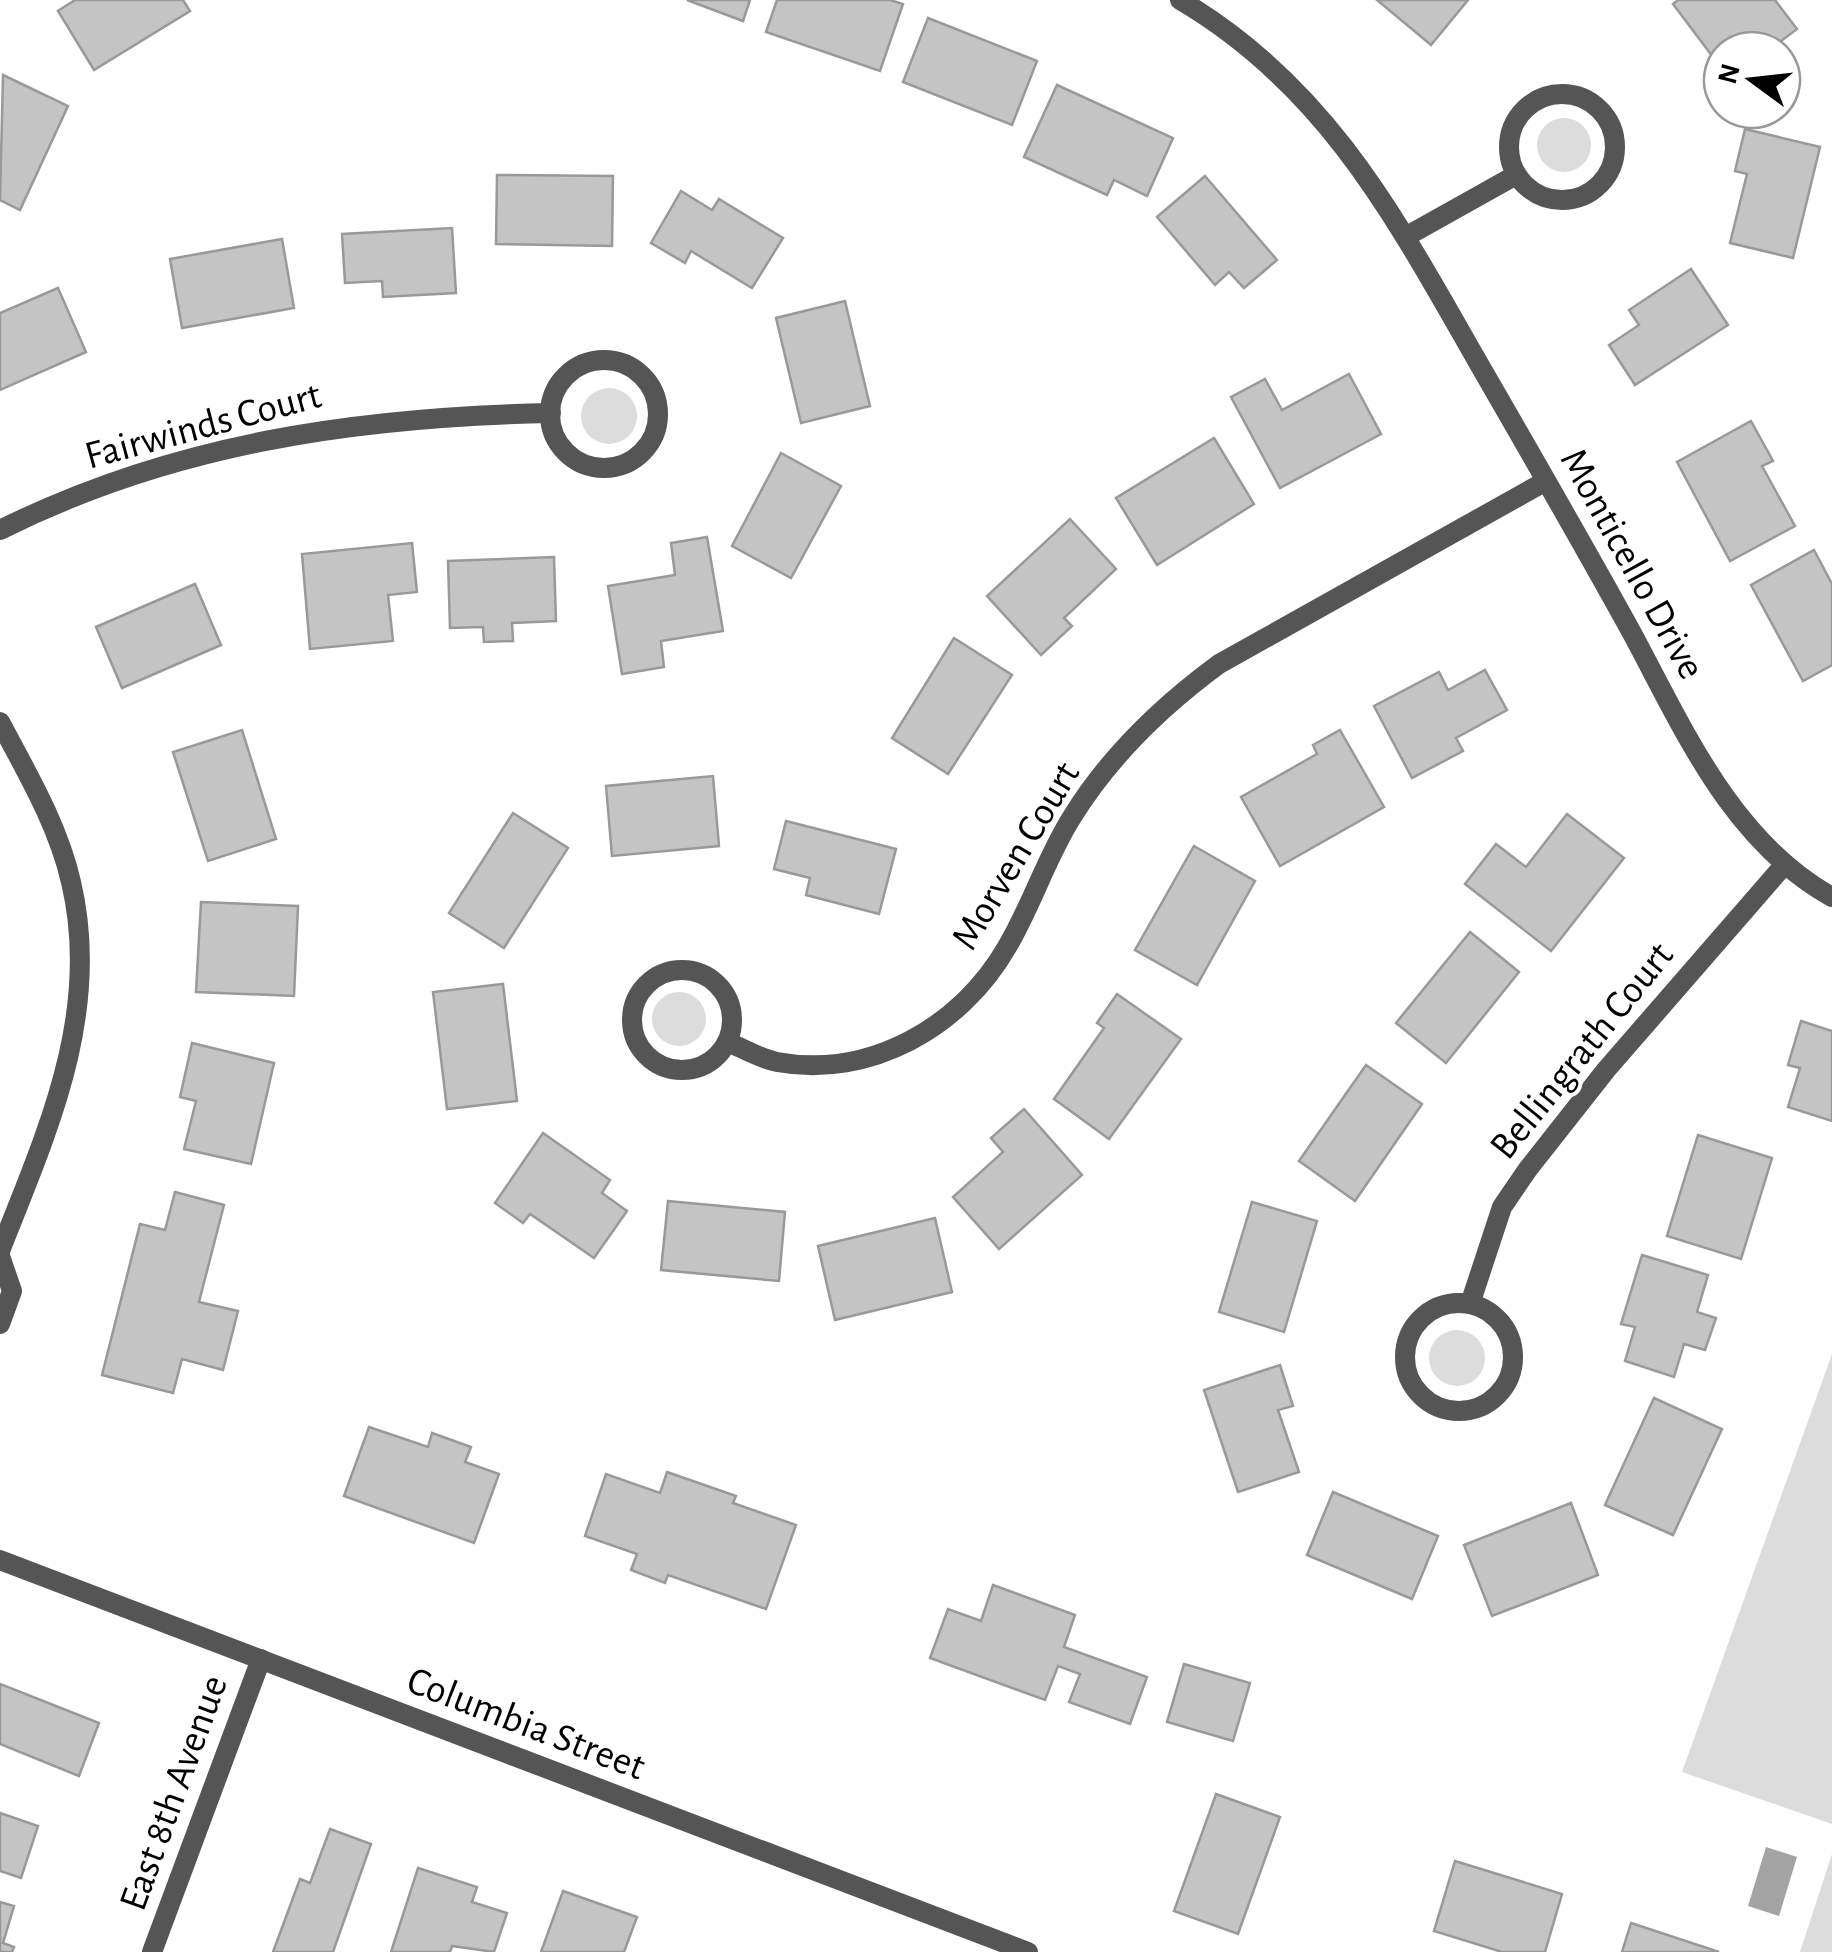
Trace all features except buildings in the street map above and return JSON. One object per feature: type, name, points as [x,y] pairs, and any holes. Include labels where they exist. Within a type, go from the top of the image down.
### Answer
[{"type":"street","name":"Monticello Drive","points":[[1180,0],[1241,42],[1305,99],[1367,173],[1407,236],[1706,770],[1753,835],[1785,864],[1832,897]]},
{"type":"street","points":[[1549,94],[1582,97],[1608,119],[1615,151],[1611,168],[1589,192],[1556,200],[1526,188],[1516,174],[1508,142],[1522,112],[1534,101],[1549,94]]},
{"type":"street","points":[[1407,236],[1516,174]]},
{"type":"street","points":[[618,361],[645,378],[653,392],[658,423],[653,438],[630,461],[600,468],[570,456],[553,429],[550,413],[553,397],[572,371],[586,363],[618,361]]},
{"type":"street","name":"Fairwinds Court","points":[[0,530],[52,504],[123,478],[249,441],[413,417],[550,413]]},
{"type":"street","name":"Morven Court","points":[[728,1042],[773,1061],[819,1067],[891,1052],[925,1033],[982,982],[1008,947],[1050,856],[1093,785],[1145,726],[1219,664],[1546,481]]},
{"type":"street","points":[[0,722],[59,844],[71,882],[82,959],[74,1044],[0,1254],[12,1291],[0,1324]]},
{"type":"street","name":"Bellingrath Court","points":[[1470,1304],[1502,1207],[1528,1169],[1606,1070],[1785,864]]},
{"type":"street","points":[[688,969],[701,973],[714,980],[730,1002],[733,1015],[728,1042],[710,1062],[697,1068],[684,1070],[657,1064],[638,1044],[633,1031],[634,1004],[650,981],[661,974],[688,969]]},
{"type":"street","points":[[1456,1302],[1470,1304],[1495,1316],[1504,1327],[1511,1340],[1512,1368],[1500,1394],[1489,1403],[1448,1411],[1434,1406],[1413,1388],[1404,1360],[1405,1346],[1428,1311],[1456,1302]]},
{"type":"street","name":"Columbia Street","points":[[0,1560],[1028,1952]]},
{"type":"street","name":"East 8th Avenue","points":[[152,1952],[261,1659]]},
{"type":"shaded area","points":[[1564,118],[1583,126],[1591,145],[1583,164],[1564,172],[1545,164],[1537,145],[1545,126]]},
{"type":"shaded area","points":[[609,388],[629,396],[637,416],[629,436],[609,444],[589,436],[581,416],[589,396]]},
{"type":"shaded area","points":[[679,992],[698,1000],[706,1019],[698,1038],[679,1046],[660,1038],[652,1019],[660,1000]]},
{"type":"shaded area","points":[[1457,1330],[1477,1338],[1485,1358],[1477,1378],[1457,1386],[1437,1378],[1429,1358],[1437,1338]]},
{"type":"shaded area","points":[[1832,1354],[1832,1824],[1682,1772]]},
{"type":"shaded area","points":[[1766,1847],[1797,1857],[1779,1916],[1748,1906]]},
{"type":"shaded area","points":[[1832,1854],[1832,1952],[1800,1952]]}]
